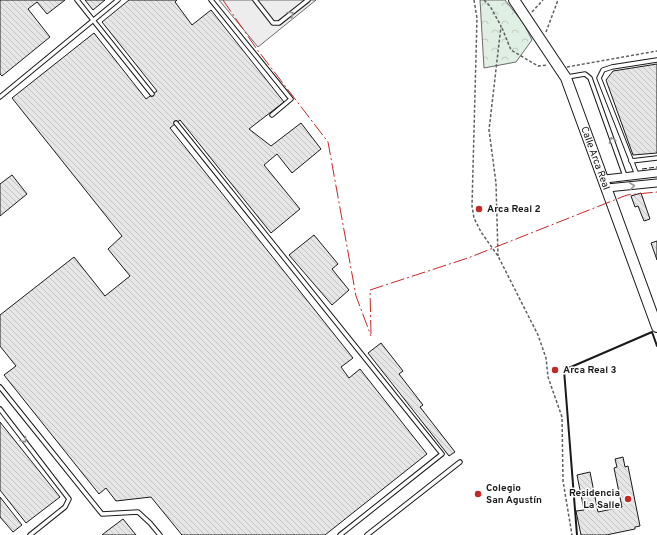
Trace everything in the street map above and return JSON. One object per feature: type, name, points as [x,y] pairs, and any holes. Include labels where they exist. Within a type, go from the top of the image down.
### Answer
[{"type":"street","name":"Calle Arca Real","points":[[514,0],[562,70],[606,184],[657,327]]},
{"type":"street","points":[[606,184],[625,176],[657,173]]},
{"type":"street","points":[[606,184],[657,183]]},
{"type":"lane","points":[[77,0],[152,94]]},
{"type":"lane","points":[[0,97],[92,19],[118,0]]},
{"type":"lane","points":[[211,0],[291,99],[272,115]]},
{"type":"lane","points":[[256,0],[273,22],[279,23],[308,0]]},
{"type":"lane","points":[[637,175],[599,78],[603,70],[612,67],[657,60]]},
{"type":"lane","points":[[562,70],[585,74],[590,78],[625,176]]},
{"type":"lane","points":[[176,123],[442,454],[340,535]]},
{"type":"lane","points":[[631,161],[657,158]]},
{"type":"lane","points":[[0,387],[102,514],[138,512],[150,522],[160,535]]},
{"type":"lane","points":[[0,409],[69,499],[66,507],[30,535]]},
{"type":"lane","points":[[367,535],[460,462]]},
{"type":"path","points":[[474,0],[477,18],[472,206],[474,218],[481,232],[498,256],[538,335],[546,358],[548,377],[562,417],[563,481],[572,535]]},
{"type":"path","points":[[484,0],[490,6],[501,26],[511,50],[538,66],[562,70],[570,65],[657,51]]},
{"type":"path","points":[[526,18],[543,0]]},
{"type":"path","points":[[542,41],[558,0]]},
{"type":"path","points":[[498,256],[496,183],[490,130],[501,26]]},
{"type":"green space","points":[[480,0],[505,0],[524,24],[532,40],[516,62],[484,68]]},
{"type":"shaded area","points":[[219,0],[316,0],[258,47]]},
{"type":"building","points":[[0,0],[65,0],[47,14],[37,2],[28,9],[50,37],[2,76],[0,74]]},
{"type":"building","points":[[85,0],[105,0],[93,10]]},
{"type":"building","points":[[129,0],[177,0],[175,2],[192,25],[211,10],[284,102],[249,129],[271,146],[301,123],[321,149],[292,173],[277,154],[264,165],[300,209],[271,233],[180,120],[170,128],[353,358],[341,367],[349,378],[360,369],[427,454],[325,535],[182,535],[151,497],[116,501],[106,488],[99,494],[4,375],[16,366],[0,346],[0,315],[74,257],[105,296],[130,276],[108,249],[122,236],[12,98],[94,33],[146,99],[157,91],[102,22]]},
{"type":"building","points":[[657,64],[657,153],[633,155],[606,80],[613,71]]},
{"type":"building","points":[[12,175],[27,194],[0,216],[0,184]]},
{"type":"building","points":[[641,193],[650,219],[644,221],[638,206],[635,207],[631,196]]},
{"type":"building","points":[[314,235],[338,264],[332,269],[349,290],[332,305],[289,255]]},
{"type":"building","points":[[657,241],[657,260],[651,243]]},
{"type":"building","points":[[381,343],[403,371],[399,374],[423,405],[420,407],[455,452],[449,456],[368,353]]},
{"type":"building","points":[[0,422],[60,497],[26,523],[0,490]]},
{"type":"building","name":"Residencia La Salle","points":[[623,457],[625,467],[628,466],[640,526],[635,527],[635,529],[606,535],[581,535],[576,511],[584,510],[577,475],[590,472],[598,512],[622,507],[614,468],[617,467],[615,459]]},
{"type":"building","points":[[0,497],[22,525],[13,532],[0,517]]},
{"type":"building","points":[[123,519],[136,535],[102,535],[107,531]]},
{"type":"fence","points":[[642,169],[657,167]]},
{"type":"wall","points":[[577,535],[564,370],[652,332],[657,346]]},
{"type":"power","points":[[223,0],[256,48],[328,142],[356,296],[371,336]]},
{"type":"power","points":[[371,334],[370,290],[468,258],[627,195],[657,192]]},
{"type":"place","name":"Arca Real 2","points":[[479,209]]},
{"type":"place","name":"Arca Real 3","points":[[555,370]]},
{"type":"place","name":"Colegio San Agustín","points":[[478,494]]},
{"type":"place","name":"Residencia La Salle","points":[[628,499]]}]
